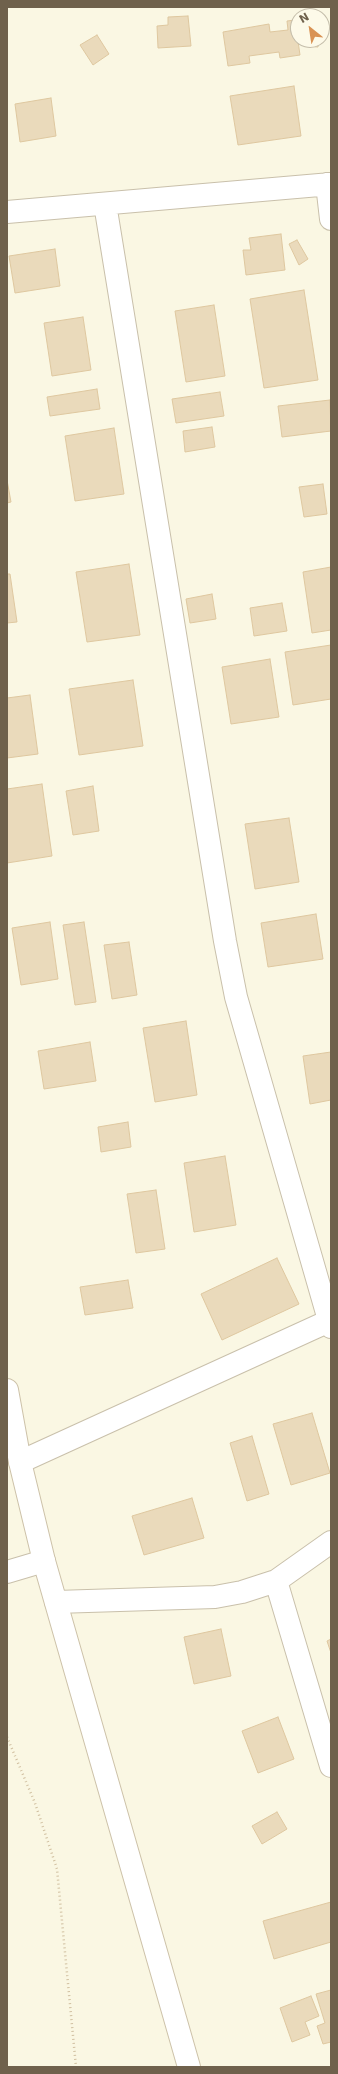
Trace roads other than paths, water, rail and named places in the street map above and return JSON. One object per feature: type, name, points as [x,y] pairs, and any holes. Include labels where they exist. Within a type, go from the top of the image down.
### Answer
[{"type":"street","points":[[7,212],[329,184],[331,218]]},
{"type":"street","points":[[20,1462],[330,1324],[236,997],[222,925],[105,204]]},
{"type":"street","points":[[7,1390],[20,1462],[44,1561],[189,2067]]},
{"type":"street","points":[[56,1602],[215,1596],[242,1592],[276,1581],[331,1542]]},
{"type":"street","points":[[7,1572],[44,1561]]},
{"type":"street","points":[[276,1581],[331,1766]]}]
